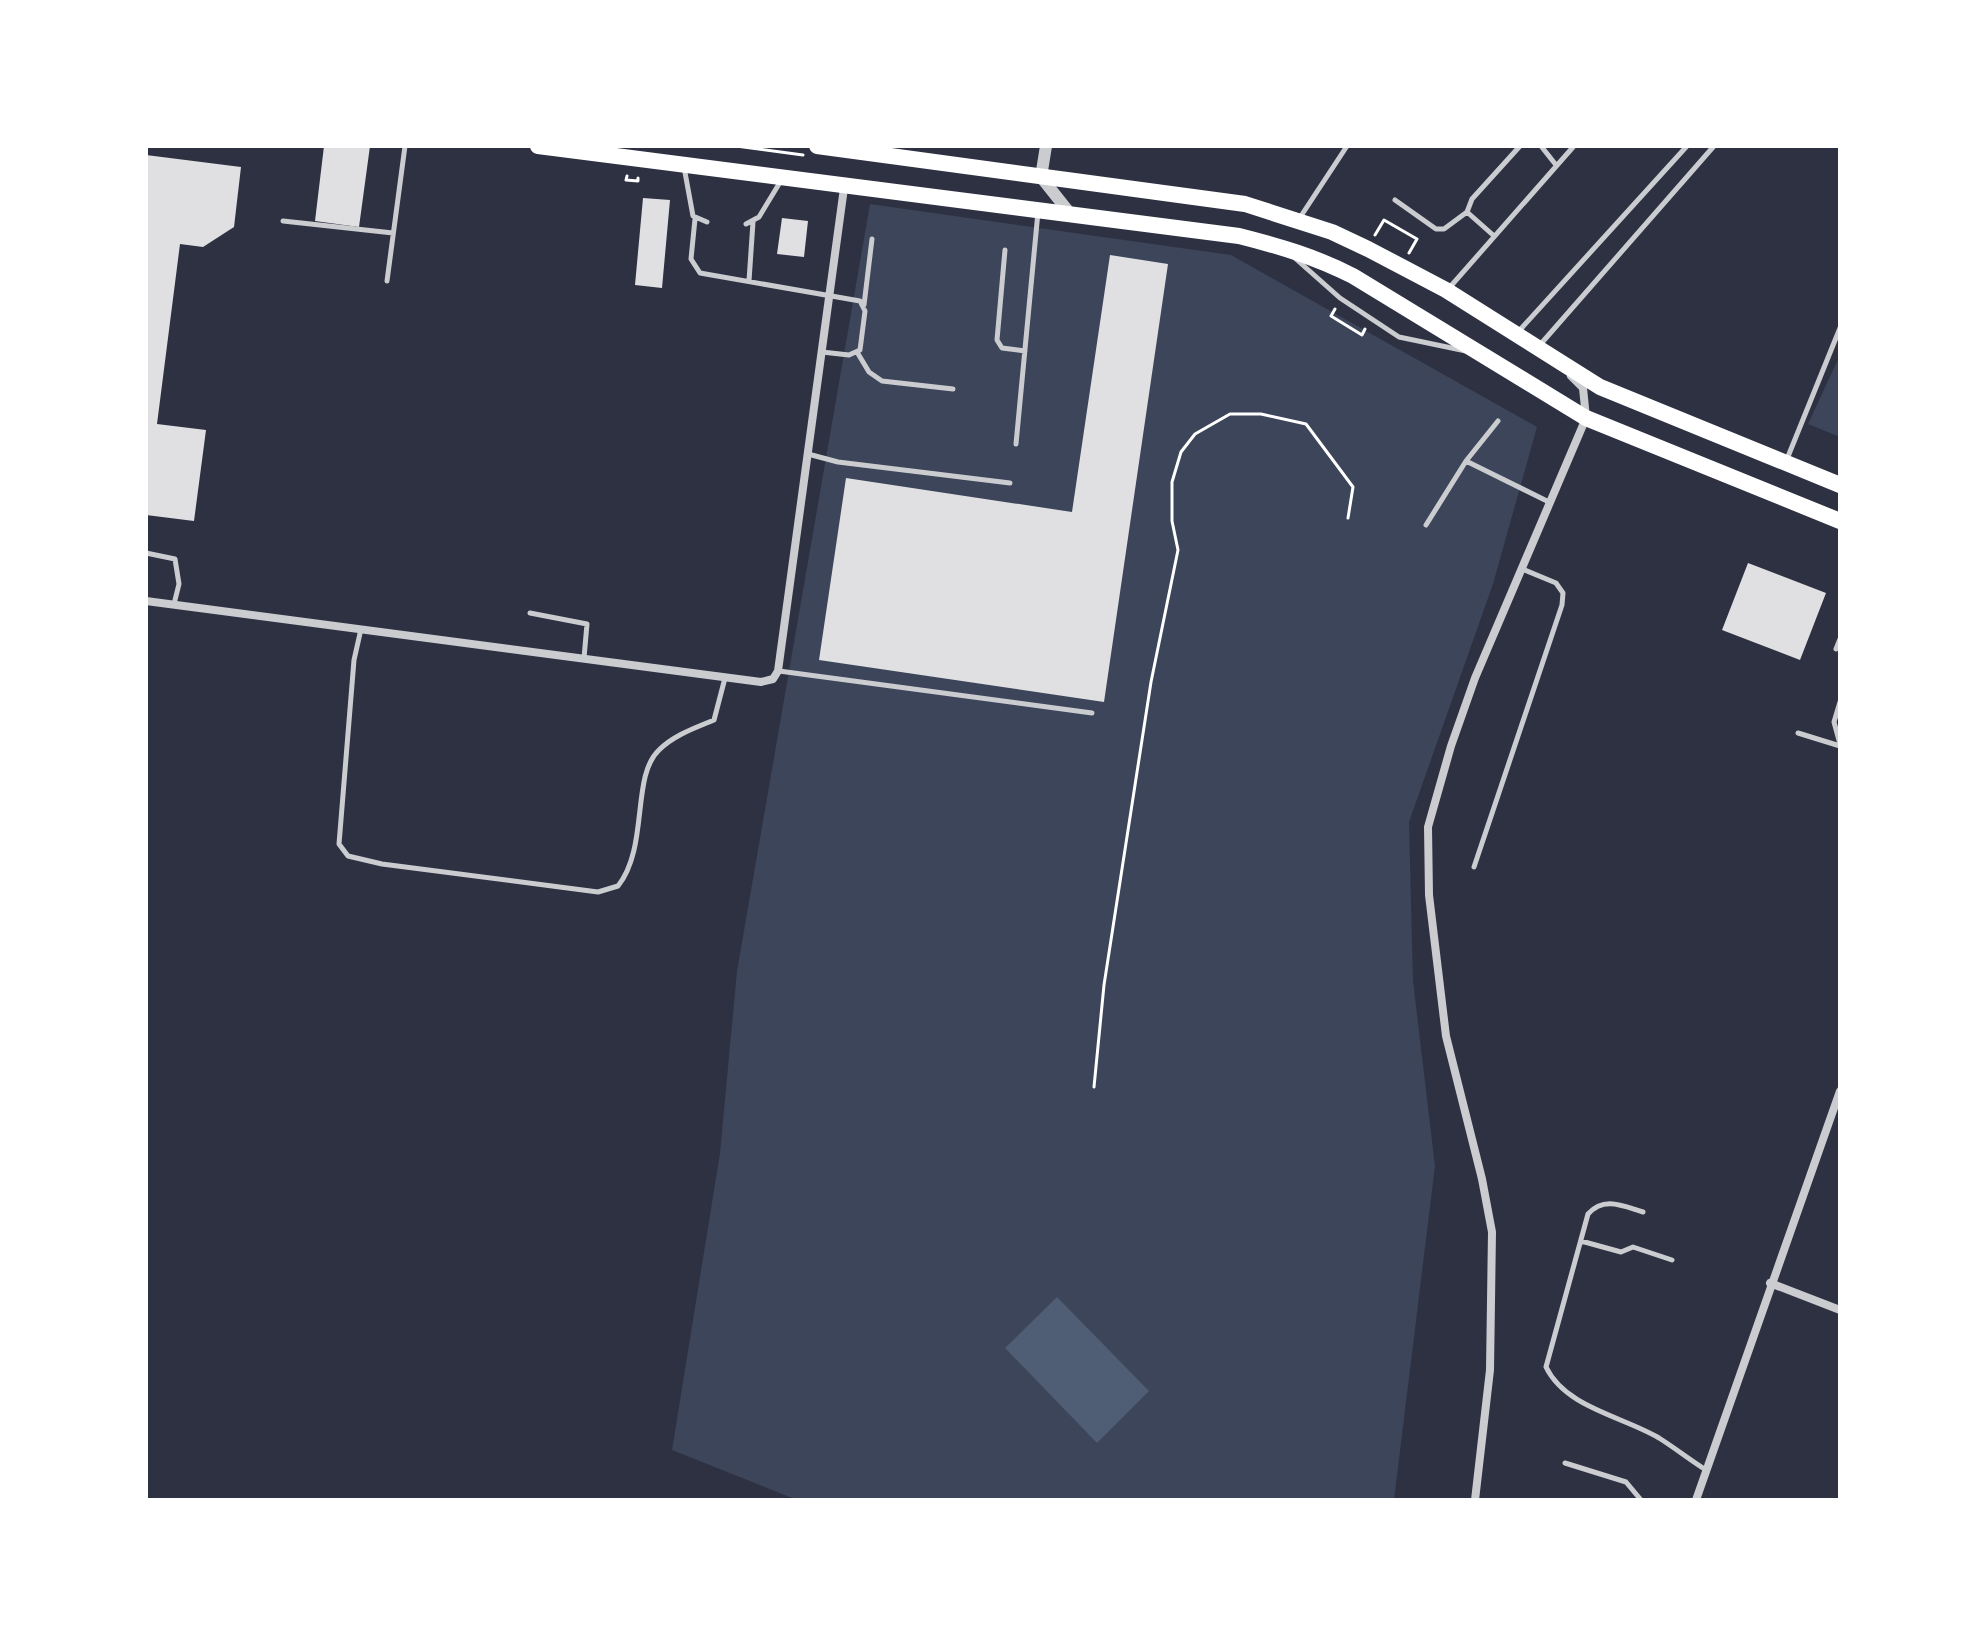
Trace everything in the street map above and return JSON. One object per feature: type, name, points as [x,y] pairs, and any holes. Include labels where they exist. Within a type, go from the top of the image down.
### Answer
[{"type":"main road","points":[[538,146],[844,188],[1239,236],[1283,247],[1323,260],[1353,276],[1586,418],[1840,521]]},
{"type":"main road","points":[[817,146],[1245,204],[1298,220],[1368,249],[1446,290],[1600,387],[1840,485]]},
{"type":"street","points":[[1046,146],[1041,177],[1072,216]]},
{"type":"street","points":[[146,601],[725,678],[761,682],[776,675],[844,188]]},
{"type":"street","points":[[1475,1500],[1490,1370],[1492,1232],[1446,1036],[1429,895],[1428,827],[1470,691],[1586,418],[1583,388],[1541,349]]},
{"type":"street","points":[[1696,1500],[1840,1091]]},
{"type":"street","points":[[1770,1283],[1840,1310]]},
{"type":"lane","points":[[387,281],[405,146]]},
{"type":"lane","points":[[1298,220],[1347,146]]},
{"type":"lane","points":[[1395,200],[1440,230],[1467,212],[1472,199],[1520,146]]},
{"type":"lane","points":[[1541,146],[1556,165]]},
{"type":"lane","points":[[1446,290],[1574,146]]},
{"type":"lane","points":[[1518,333],[1687,146]]},
{"type":"lane","points":[[1541,349],[1714,146]]},
{"type":"lane","points":[[684,166],[695,219],[691,259],[700,273],[855,298],[864,306]]},
{"type":"lane","points":[[749,281],[750,223],[769,204],[782,179]]},
{"type":"lane","points":[[1016,444],[1038,211]]},
{"type":"lane","points":[[1467,212],[1493,235]]},
{"type":"lane","points":[[695,219],[707,222]]},
{"type":"lane","points":[[283,221],[393,233]]},
{"type":"lane","points":[[857,352],[862,344],[872,239]]},
{"type":"lane","points":[[1283,247],[1340,298],[1399,337],[1483,355]]},
{"type":"lane","points":[[1005,250],[997,340],[1002,348],[1025,351]]},
{"type":"lane","points":[[1785,464],[1840,328]]},
{"type":"lane","points":[[821,352],[857,352]]},
{"type":"lane","points":[[857,352],[869,372],[882,381],[953,389]]},
{"type":"lane","points":[[1426,525],[1466,461],[1498,421]]},
{"type":"lane","points":[[807,453],[838,462],[1010,483]]},
{"type":"lane","points":[[1466,461],[1549,502]]},
{"type":"lane","points":[[146,553],[175,559],[179,584],[174,605]]},
{"type":"lane","points":[[1474,867],[1562,605],[1563,593],[1556,583],[1521,568]]},
{"type":"lane","points":[[530,613],[587,624],[584,659]]},
{"type":"lane","points":[[361,629],[354,660],[339,844],[348,856],[382,864],[598,892],[618,886],[635,858],[644,782],[655,753],[673,738],[714,720],[725,678]]},
{"type":"lane","points":[[1836,649],[1840,639]]},
{"type":"lane","points":[[776,675],[1092,713]]},
{"type":"lane","points":[[1840,702],[1834,722],[1840,745]]},
{"type":"lane","points":[[1798,733],[1840,745]]},
{"type":"lane","points":[[1643,1212],[1612,1202],[1595,1206],[1588,1214],[1546,1367],[1553,1381],[1568,1394],[1659,1438],[1706,1471]]},
{"type":"lane","points":[[1581,1241],[1621,1252],[1633,1247],[1672,1260]]},
{"type":"lane","points":[[1565,1463],[1626,1482],[1641,1500]]},
{"type":"path","points":[[626,180],[638,181]]},
{"type":"path","points":[[1384,220],[1417,239]]},
{"type":"path","points":[[1331,316],[1362,335]]},
{"type":"path","points":[[1094,1087],[1104,985],[1151,682],[1178,550],[1172,521],[1172,482],[1181,452],[1195,434],[1230,414],[1261,414],[1306,424],[1353,487],[1348,518]]},
{"type":"shaded area","points":[[870,204],[1231,255],[1537,427],[1493,584],[1409,822],[1413,981],[1435,1166],[1394,1500],[797,1500],[672,1450],[720,1153],[737,971]]},
{"type":"shaded area","points":[[1840,355],[1840,437],[1808,424]]},
{"type":"shaded area","points":[[1057,1297],[1149,1391],[1097,1443],[1005,1348]]},
{"type":"building","points":[[324,146],[370,146],[359,227],[315,221]]},
{"type":"building","points":[[146,155],[241,167],[234,227],[203,247],[180,244],[157,424],[206,430],[194,521],[146,515]]},
{"type":"building","points":[[643,198],[670,200],[662,288],[635,285]]},
{"type":"building","points":[[782,218],[808,221],[804,257],[777,254]]},
{"type":"building","points":[[1110,255],[1168,264],[1104,702],[819,660],[846,478],[1072,512]]},
{"type":"building","points":[[1748,563],[1826,593],[1800,660],[1722,630]]}]
